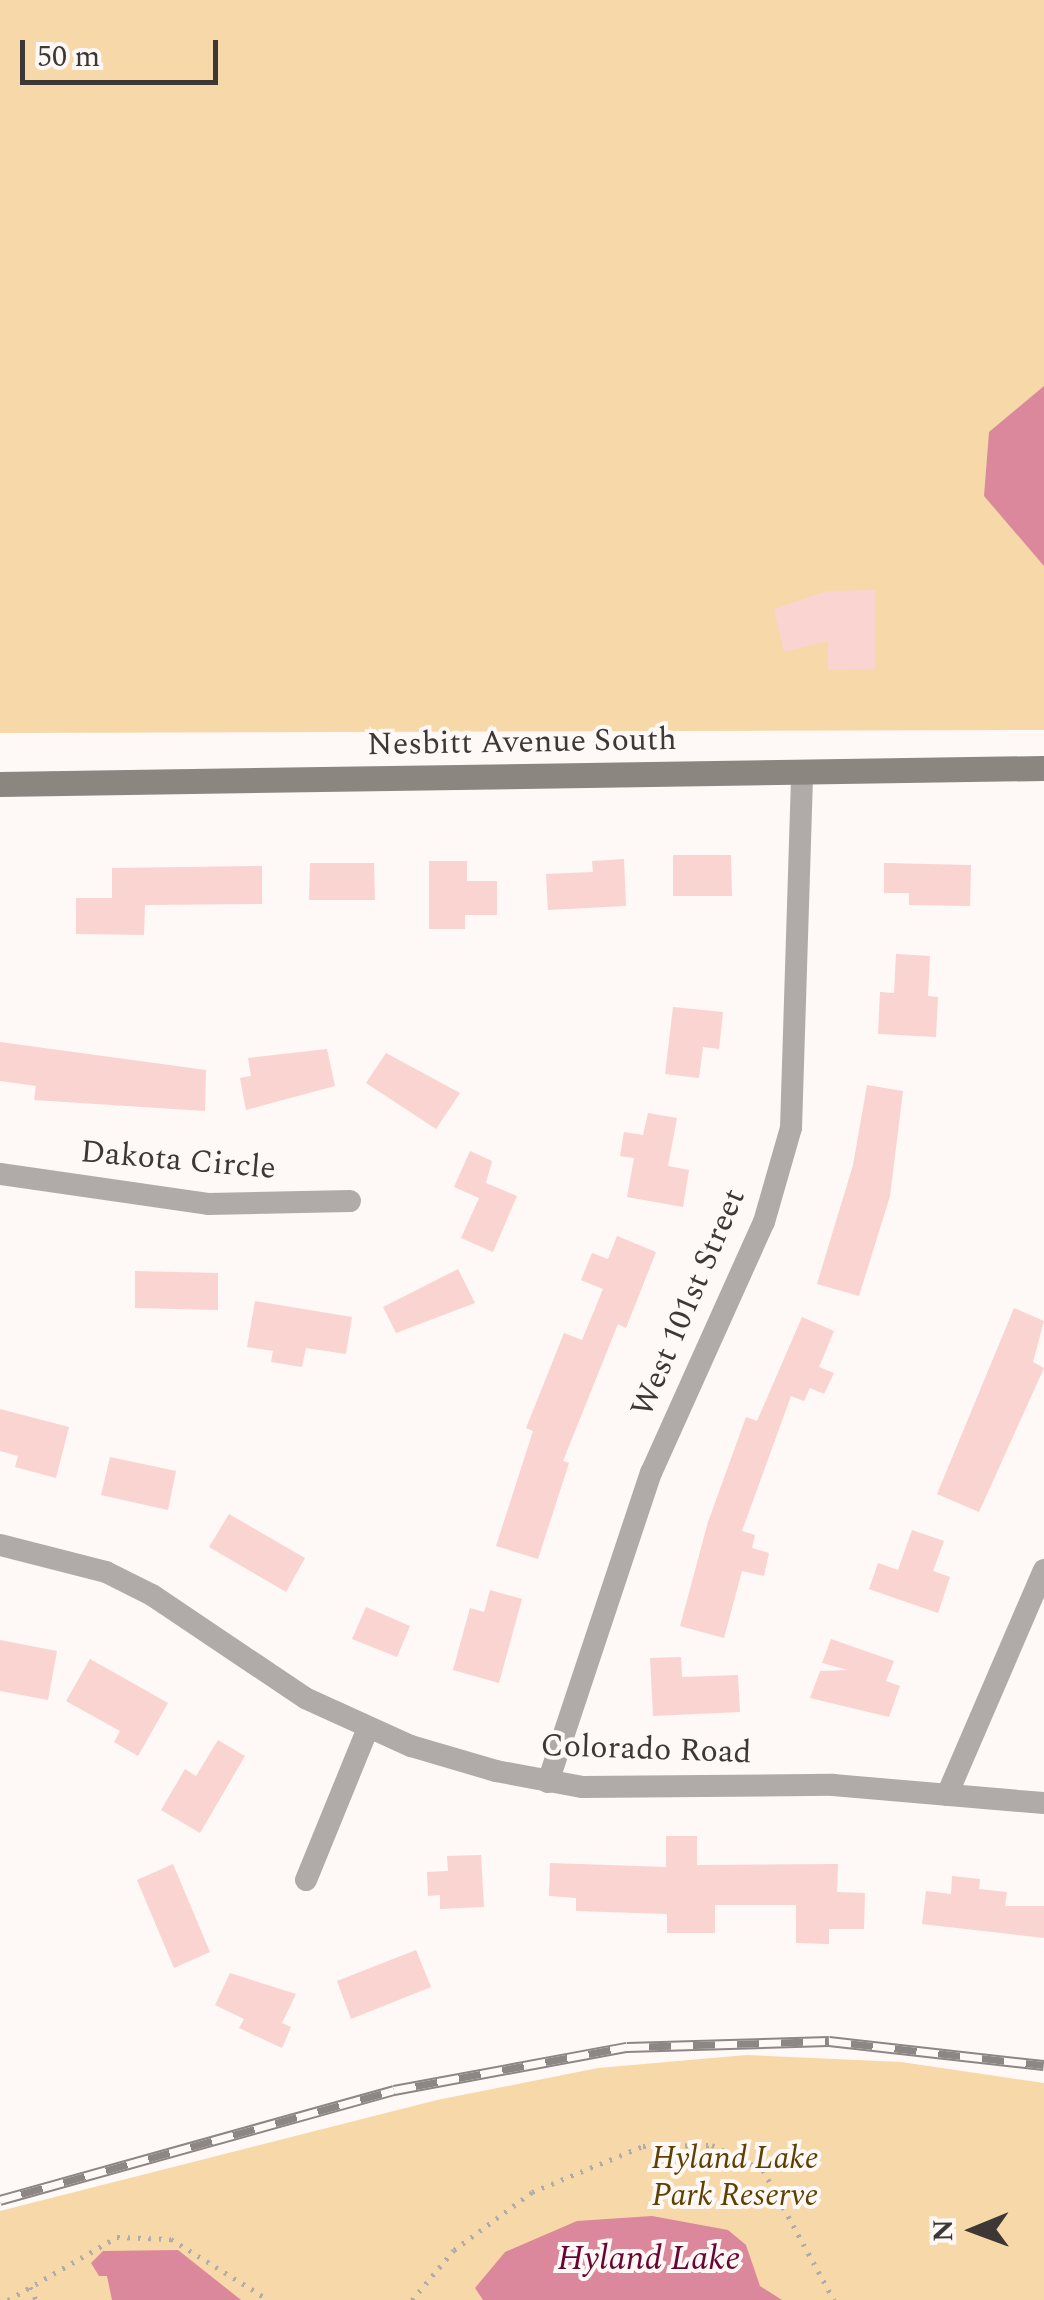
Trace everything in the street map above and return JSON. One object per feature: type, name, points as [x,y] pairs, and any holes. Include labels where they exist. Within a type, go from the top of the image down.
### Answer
[{"type":"street","name":"Nesbitt Avenue South","points":[[0,784],[1044,768]]},
{"type":"street","name":"West 101st Street","points":[[548,1782],[651,1473],[764,1222],[791,1128],[802,772]]},
{"type":"street","name":"Dakota Circle","points":[[0,1174],[208,1204],[350,1201]]},
{"type":"street","name":"Colorado Road","points":[[0,1545],[106,1572],[305,1698],[368,1728],[412,1746],[548,1782],[833,1785],[1044,1803]]},
{"type":"street","points":[[947,1795],[1044,1570]]},
{"type":"street","points":[[306,1880],[368,1728]]},
{"type":"path","points":[[412,2300],[454,2250],[532,2192],[585,2166],[660,2146],[712,2146],[763,2170],[834,2300]]},
{"type":"path","points":[[8,2300],[117,2237],[171,2239],[269,2300]]},
{"type":"path","points":[[30,2287],[36,2300]]},
{"type":"green space","points":[[0,0],[1044,0],[1044,730],[0,733]]},
{"type":"green space","name":"Hyland Lake Park Reserve","points":[[747,2055],[901,2062],[1044,2083],[1044,2300],[0,2300],[0,2211],[437,2100],[598,2068]]},
{"type":"water","points":[[1044,386],[1044,566],[984,496],[989,432]]},
{"type":"water","name":"Hyland Lake","points":[[652,2216],[728,2230],[746,2245],[760,2286],[782,2300],[483,2300],[475,2288],[505,2252],[577,2221]]},
{"type":"water","points":[[178,2250],[241,2300],[112,2300],[107,2276],[99,2276],[91,2263],[103,2251]]},
{"type":"building","points":[[875,590],[875,669],[828,670],[828,641],[784,652],[774,609],[827,591]]},
{"type":"building","points":[[673,855],[731,855],[732,896],[673,896]]},
{"type":"building","points":[[624,859],[626,906],[548,910],[546,874],[593,872],[592,861]]},
{"type":"building","points":[[429,861],[467,861],[467,881],[497,881],[497,915],[465,915],[465,929],[429,929]]},
{"type":"building","points":[[310,863],[374,863],[375,900],[309,900]]},
{"type":"building","points":[[884,863],[971,865],[970,906],[909,905],[909,893],[884,893]]},
{"type":"building","points":[[262,866],[262,904],[145,905],[144,935],[76,934],[76,898],[112,898],[112,868]]},
{"type":"building","points":[[896,954],[930,956],[928,996],[938,997],[936,1037],[878,1034],[880,992],[894,993]]},
{"type":"building","points":[[673,1007],[723,1012],[719,1049],[703,1047],[699,1078],[665,1074]]},
{"type":"building","points":[[0,1042],[206,1070],[205,1111],[34,1100],[36,1086],[0,1081]]},
{"type":"building","points":[[327,1049],[335,1086],[246,1110],[240,1078],[251,1076],[248,1058]]},
{"type":"building","points":[[386,1053],[460,1093],[436,1129],[366,1083]]},
{"type":"building","points":[[867,1085],[903,1091],[890,1196],[859,1296],[817,1284],[853,1165]]},
{"type":"building","points":[[648,1113],[677,1118],[668,1166],[689,1170],[683,1207],[627,1197],[634,1158],[620,1156],[624,1132],[643,1135]]},
{"type":"building","points":[[470,1151],[492,1161],[486,1183],[517,1196],[493,1252],[461,1238],[479,1198],[454,1187]]},
{"type":"building","points":[[617,1236],[656,1252],[626,1328],[618,1324],[563,1461],[569,1463],[538,1559],[496,1546],[533,1431],[526,1428],[564,1333],[582,1340],[603,1289],[581,1280],[592,1253],[608,1259]]},
{"type":"building","points":[[458,1269],[475,1303],[396,1333],[383,1307]]},
{"type":"building","points":[[135,1271],[218,1273],[218,1310],[135,1308]]},
{"type":"building","points":[[255,1301],[352,1317],[346,1354],[306,1348],[302,1367],[271,1362],[273,1351],[247,1347]]},
{"type":"building","points":[[1014,1308],[1044,1321],[1033,1362],[1044,1368],[979,1512],[937,1494]]},
{"type":"building","points":[[802,1317],[834,1331],[819,1367],[834,1373],[824,1394],[810,1388],[804,1401],[791,1396],[742,1531],[755,1535],[752,1548],[769,1553],[764,1576],[742,1571],[724,1638],[680,1626],[708,1522],[746,1417],[757,1421]]},
{"type":"building","points":[[0,1409],[69,1427],[56,1478],[15,1467],[18,1456],[0,1451]]},
{"type":"building","points":[[110,1457],[176,1471],[168,1510],[101,1495]]},
{"type":"building","points":[[229,1514],[305,1558],[286,1592],[209,1547]]},
{"type":"building","points":[[912,1530],[944,1541],[933,1571],[950,1577],[938,1613],[869,1589],[878,1563],[898,1570]]},
{"type":"building","points":[[490,1590],[522,1599],[499,1683],[453,1670],[470,1608],[484,1612]]},
{"type":"building","points":[[366,1607],[410,1626],[397,1657],[352,1639]]},
{"type":"building","points":[[831,1639],[894,1661],[886,1681],[900,1686],[889,1717],[810,1698],[820,1671],[848,1670],[822,1663]]},
{"type":"building","points":[[0,1640],[57,1651],[48,1700],[0,1691]]},
{"type":"building","points":[[681,1657],[682,1677],[738,1675],[740,1712],[653,1716],[650,1658]]},
{"type":"building","points":[[90,1659],[168,1703],[138,1756],[114,1742],[120,1731],[66,1701]]},
{"type":"building","points":[[218,1740],[245,1756],[200,1833],[161,1810],[185,1769],[196,1776]]},
{"type":"building","points":[[666,1836],[697,1836],[697,1865],[838,1864],[837,1892],[865,1893],[864,1929],[829,1929],[829,1944],[796,1943],[796,1905],[715,1905],[715,1933],[667,1933],[667,1914],[576,1911],[576,1898],[549,1896],[550,1863],[666,1867]]},
{"type":"building","points":[[481,1855],[484,1907],[440,1909],[440,1895],[428,1896],[427,1872],[448,1871],[447,1856]]},
{"type":"building","points":[[173,1864],[210,1952],[174,1968],[137,1880]]},
{"type":"building","points":[[952,1876],[980,1879],[979,1889],[1007,1892],[1005,1906],[1044,1906],[1044,1938],[922,1924],[926,1891],[951,1894]]},
{"type":"building","points":[[416,1950],[431,1987],[351,2019],[337,1981]]},
{"type":"building","points":[[230,1973],[296,1994],[282,2023],[291,2027],[282,2048],[239,2028],[244,2019],[215,2005]]},
{"type":"railway","points":[[0,2200],[394,2090],[627,2047],[829,2041],[1044,2065]]}]
